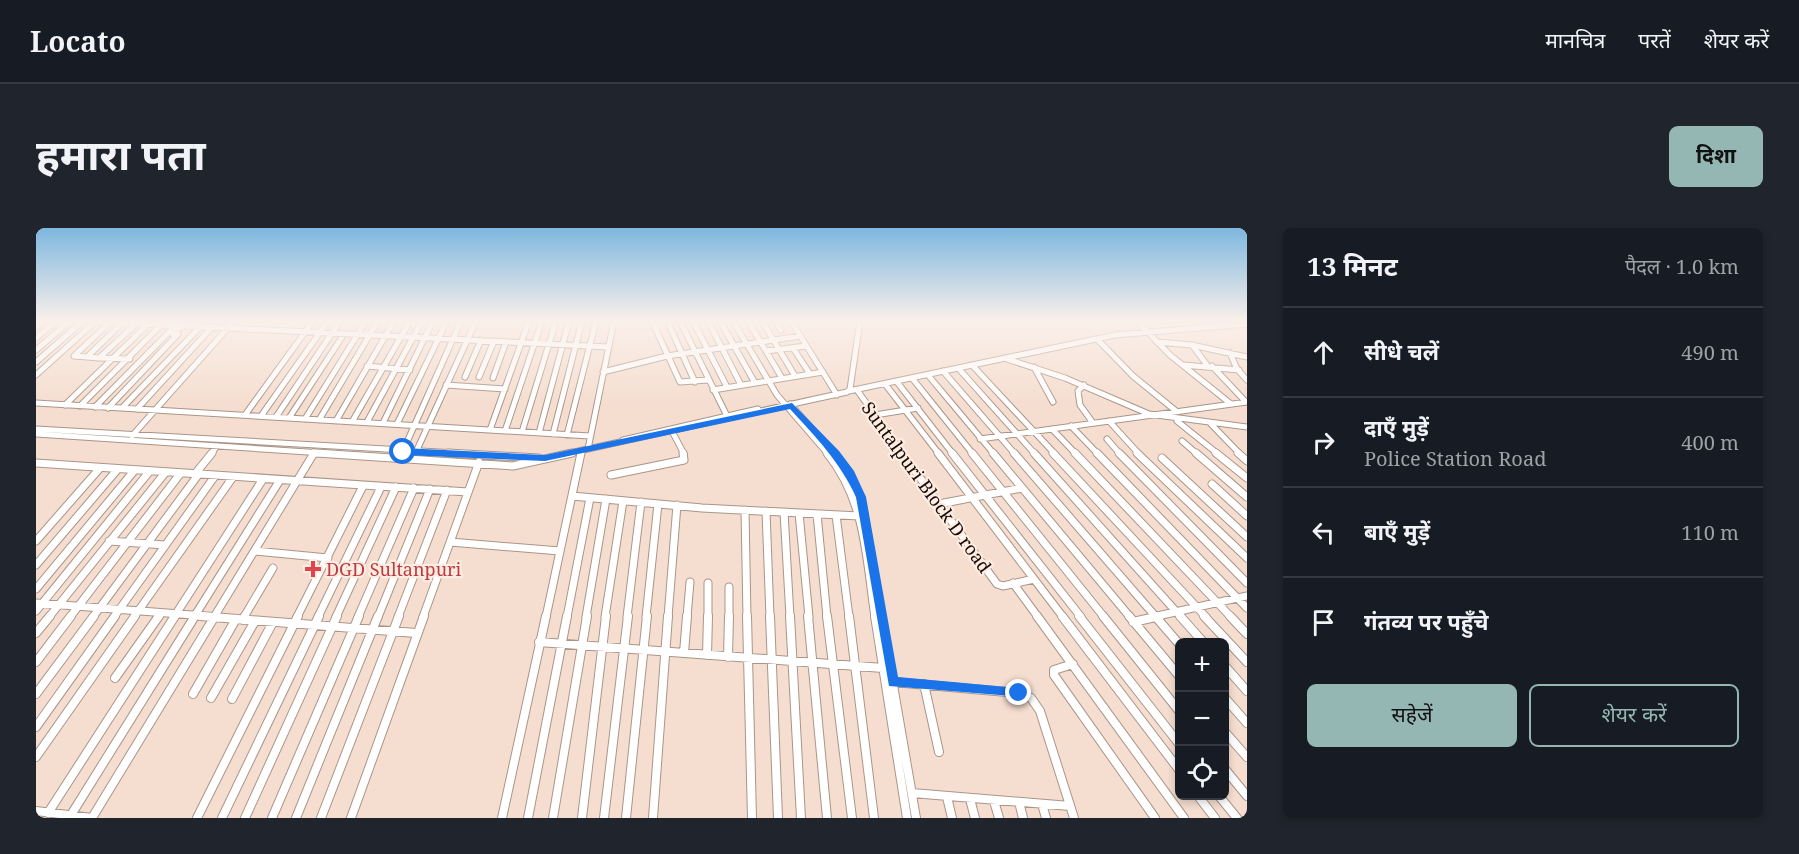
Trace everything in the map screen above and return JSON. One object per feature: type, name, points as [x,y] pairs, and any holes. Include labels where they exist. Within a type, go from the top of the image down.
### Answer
[{"type":"street","points":[[36,362],[51,349]]},
{"type":"street","points":[[36,375],[66,349]]},
{"type":"street","points":[[74,356],[82,349]]},
{"type":"street","points":[[87,357],[96,349]]},
{"type":"street","points":[[99,357],[108,349]]},
{"type":"street","points":[[65,405],[123,349]]},
{"type":"street","points":[[80,406],[137,349]]},
{"type":"street","points":[[95,407],[153,349]]},
{"type":"street","points":[[108,408],[164,349]]},
{"type":"street","points":[[122,408],[179,349]]},
{"type":"street","points":[[137,409],[192,349]]},
{"type":"street","points":[[130,437],[210,349]]},
{"type":"street","points":[[245,415],[293,349]]},
{"type":"street","points":[[261,416],[309,349]]},
{"type":"street","points":[[276,417],[321,349]]},
{"type":"street","points":[[289,418],[334,349]]},
{"type":"street","points":[[305,419],[349,349]]},
{"type":"street","points":[[320,420],[362,349]]},
{"type":"street","points":[[336,421],[378,349]]},
{"type":"street","points":[[352,422],[394,349]]},
{"type":"street","points":[[367,422],[407,349]]},
{"type":"street","points":[[383,423],[421,349]]},
{"type":"street","points":[[397,424],[433,349]]},
{"type":"street","points":[[403,452],[449,349]]},
{"type":"street","points":[[416,452],[462,349]]},
{"type":"street","points":[[465,377],[477,349]]},
{"type":"street","points":[[478,377],[491,349]]},
{"type":"street","points":[[493,378],[504,349]]},
{"type":"street","points":[[490,430],[520,349]]},
{"type":"street","points":[[505,431],[534,349]]},
{"type":"street","points":[[522,432],[549,349]]},
{"type":"street","points":[[539,433],[562,349]]},
{"type":"street","points":[[554,434],[575,349]]},
{"type":"street","points":[[567,435],[589,349]]},
{"type":"street","points":[[502,818],[572,496],[590,436],[608,349]]},
{"type":"street","points":[[664,349],[680,382],[708,380]]},
{"type":"street","points":[[680,349],[695,382]]},
{"type":"street","points":[[694,349],[727,416]]},
{"type":"street","points":[[603,372],[667,356],[718,349]]},
{"type":"street","points":[[721,349],[741,385]]},
{"type":"street","points":[[736,349],[754,382]]},
{"type":"street","points":[[749,349],[768,380],[837,463],[850,486],[859,516],[908,818]]},
{"type":"street","points":[[779,349],[795,376]]},
{"type":"street","points":[[782,378],[766,351],[785,349]]},
{"type":"street","points":[[792,349],[810,374]]},
{"type":"street","points":[[808,349],[837,394]]},
{"type":"street","points":[[848,392],[855,349]]},
{"type":"street","points":[[36,429],[217,446],[513,466],[585,449],[673,433],[787,405],[1052,349]]},
{"type":"street","points":[[1106,349],[1133,376],[1176,411]]},
{"type":"street","points":[[1165,349],[1231,404]]},
{"type":"street","points":[[1195,349],[1247,402]]},
{"type":"street","points":[[1209,349],[1247,357]]},
{"type":"street","points":[[708,350],[727,387]]},
{"type":"street","points":[[36,352],[141,360]]},
{"type":"street","points":[[1230,353],[1247,380]]},
{"type":"street","points":[[1026,354],[1041,369]]},
{"type":"street","points":[[1004,358],[1084,385],[1149,414],[1177,420],[1247,427]]},
{"type":"street","points":[[972,365],[1247,662]]},
{"type":"street","points":[[1184,365],[1210,365],[1239,370]]},
{"type":"street","points":[[367,366],[410,370]]},
{"type":"street","points":[[1034,367],[1053,402]]},
{"type":"street","points":[[959,369],[1201,638]]},
{"type":"street","points":[[713,390],[823,372]]},
{"type":"street","points":[[943,372],[1175,640]]},
{"type":"street","points":[[928,375],[1175,672]]},
{"type":"street","points":[[912,378],[1175,707]]},
{"type":"street","points":[[897,382],[1175,740]]},
{"type":"street","points":[[885,384],[1175,766]]},
{"type":"street","points":[[446,385],[505,389]]},
{"type":"street","points":[[1084,385],[1078,391],[1078,400],[1093,423]]},
{"type":"street","name":"Suntalpuri Block D road","points":[[857,390],[996,584],[1003,586],[1013,583]]},
{"type":"street","points":[[980,439],[1247,402]]},
{"type":"street","points":[[36,403],[590,436]]},
{"type":"street","points":[[615,443],[632,436],[787,405]]},
{"type":"street","points":[[787,405],[836,453],[849,471],[861,497],[916,818]]},
{"type":"street","points":[[875,415],[918,408]]},
{"type":"street","points":[[1177,420],[1247,478]]},
{"type":"street","points":[[1109,421],[1143,459],[1247,558]]},
{"type":"street","points":[[1211,424],[1226,442],[1247,461]]},
{"type":"street","points":[[1071,426],[1247,608]]},
{"type":"street","points":[[1052,429],[1247,634]]},
{"type":"street","points":[[611,475],[684,460],[685,456],[673,433]]},
{"type":"street","points":[[36,434],[545,458]]},
{"type":"street","points":[[1107,439],[1141,478],[1247,583]]},
{"type":"street","points":[[1182,441],[1247,497]]},
{"type":"street","points":[[36,694],[217,446]]},
{"type":"street","points":[[36,811],[92,818],[314,452]]},
{"type":"street","points":[[1162,458],[1247,537]]},
{"type":"street","points":[[351,818],[479,462]]},
{"type":"street","points":[[37,465],[468,492]]},
{"type":"street","points":[[36,541],[100,468]]},
{"type":"street","points":[[36,565],[117,470]]},
{"type":"street","points":[[36,589],[134,471]]},
{"type":"street","points":[[38,606],[149,472]]},
{"type":"street","points":[[36,633],[165,472]]},
{"type":"street","points":[[36,662],[180,474]]},
{"type":"street","points":[[36,727],[215,476]]},
{"type":"street","points":[[36,757],[233,477]]},
{"type":"street","points":[[48,813],[263,479]]},
{"type":"street","points":[[71,815],[280,480]]},
{"type":"street","points":[[1212,484],[1247,516]]},
{"type":"street","points":[[197,818],[363,486]]},
{"type":"street","points":[[222,818],[381,487]]},
{"type":"street","points":[[246,818],[396,487]]},
{"type":"street","points":[[272,818],[414,488]]},
{"type":"street","points":[[939,504],[1023,488]]},
{"type":"street","points":[[296,818],[430,489]]},
{"type":"street","points":[[321,818],[447,490]]},
{"type":"street","points":[[572,496],[658,504],[859,516]]},
{"type":"street","points":[[528,818],[590,498]]},
{"type":"street","points":[[553,818],[606,499]]},
{"type":"street","points":[[582,818],[601,647],[623,501]]},
{"type":"street","points":[[604,818],[641,502]]},
{"type":"street","points":[[626,818],[658,504]]},
{"type":"street","points":[[652,818],[676,505]]},
{"type":"street","points":[[745,510],[752,818]]},
{"type":"street","points":[[766,511],[770,660],[778,818]]},
{"type":"street","points":[[784,512],[801,818]]},
{"type":"street","points":[[799,513],[827,818]]},
{"type":"street","points":[[816,514],[832,665],[852,818]]},
{"type":"street","points":[[836,515],[874,818]]},
{"type":"street","points":[[109,541],[165,545]]},
{"type":"street","points":[[450,543],[560,551]]},
{"type":"street","points":[[255,551],[328,558]]},
{"type":"street","points":[[193,694],[273,568]]},
{"type":"street","points":[[1034,579],[1013,583],[1184,818]]},
{"type":"street","points":[[684,653],[690,582]]},
{"type":"street","points":[[707,655],[708,583]]},
{"type":"street","points":[[728,657],[729,587]]},
{"type":"street","points":[[1133,622],[1247,596]]},
{"type":"street","points":[[38,606],[58,605],[416,633]]},
{"type":"street","points":[[115,678],[161,613]]},
{"type":"street","points":[[212,698],[255,621]]},
{"type":"street","points":[[232,699],[273,622]]},
{"type":"street","points":[[540,642],[883,668]]},
{"type":"street","points":[[1073,664],[1054,670],[1054,675],[1155,818]]},
{"type":"street","points":[[1229,671],[1247,691]]},
{"type":"street","points":[[893,682],[1019,693],[1031,698],[1040,711],[1074,818]]},
{"type":"street","points":[[924,684],[939,752]]},
{"type":"street","points":[[1229,703],[1247,723]]},
{"type":"street","points":[[1229,737],[1247,758]]},
{"type":"street","points":[[1229,774],[1247,796]]},
{"type":"street","points":[[912,793],[1070,806]]},
{"type":"street","points":[[947,796],[951,818]]},
{"type":"street","points":[[970,799],[975,818]]},
{"type":"street","points":[[1202,800],[1215,818]]},
{"type":"street","points":[[1223,800],[1237,818]]},
{"type":"street","points":[[994,801],[999,818]]},
{"type":"street","points":[[1019,802],[1023,818]]},
{"type":"street","points":[[1042,804],[1046,818]]},
{"type":"place","name":"DGD Sultanpuri","points":[[313,569]]},
{"type":"route","points":[[403,452],[545,458],[792,406],[836,453],[849,471],[861,497],[893,682],[1019,693]]}]
